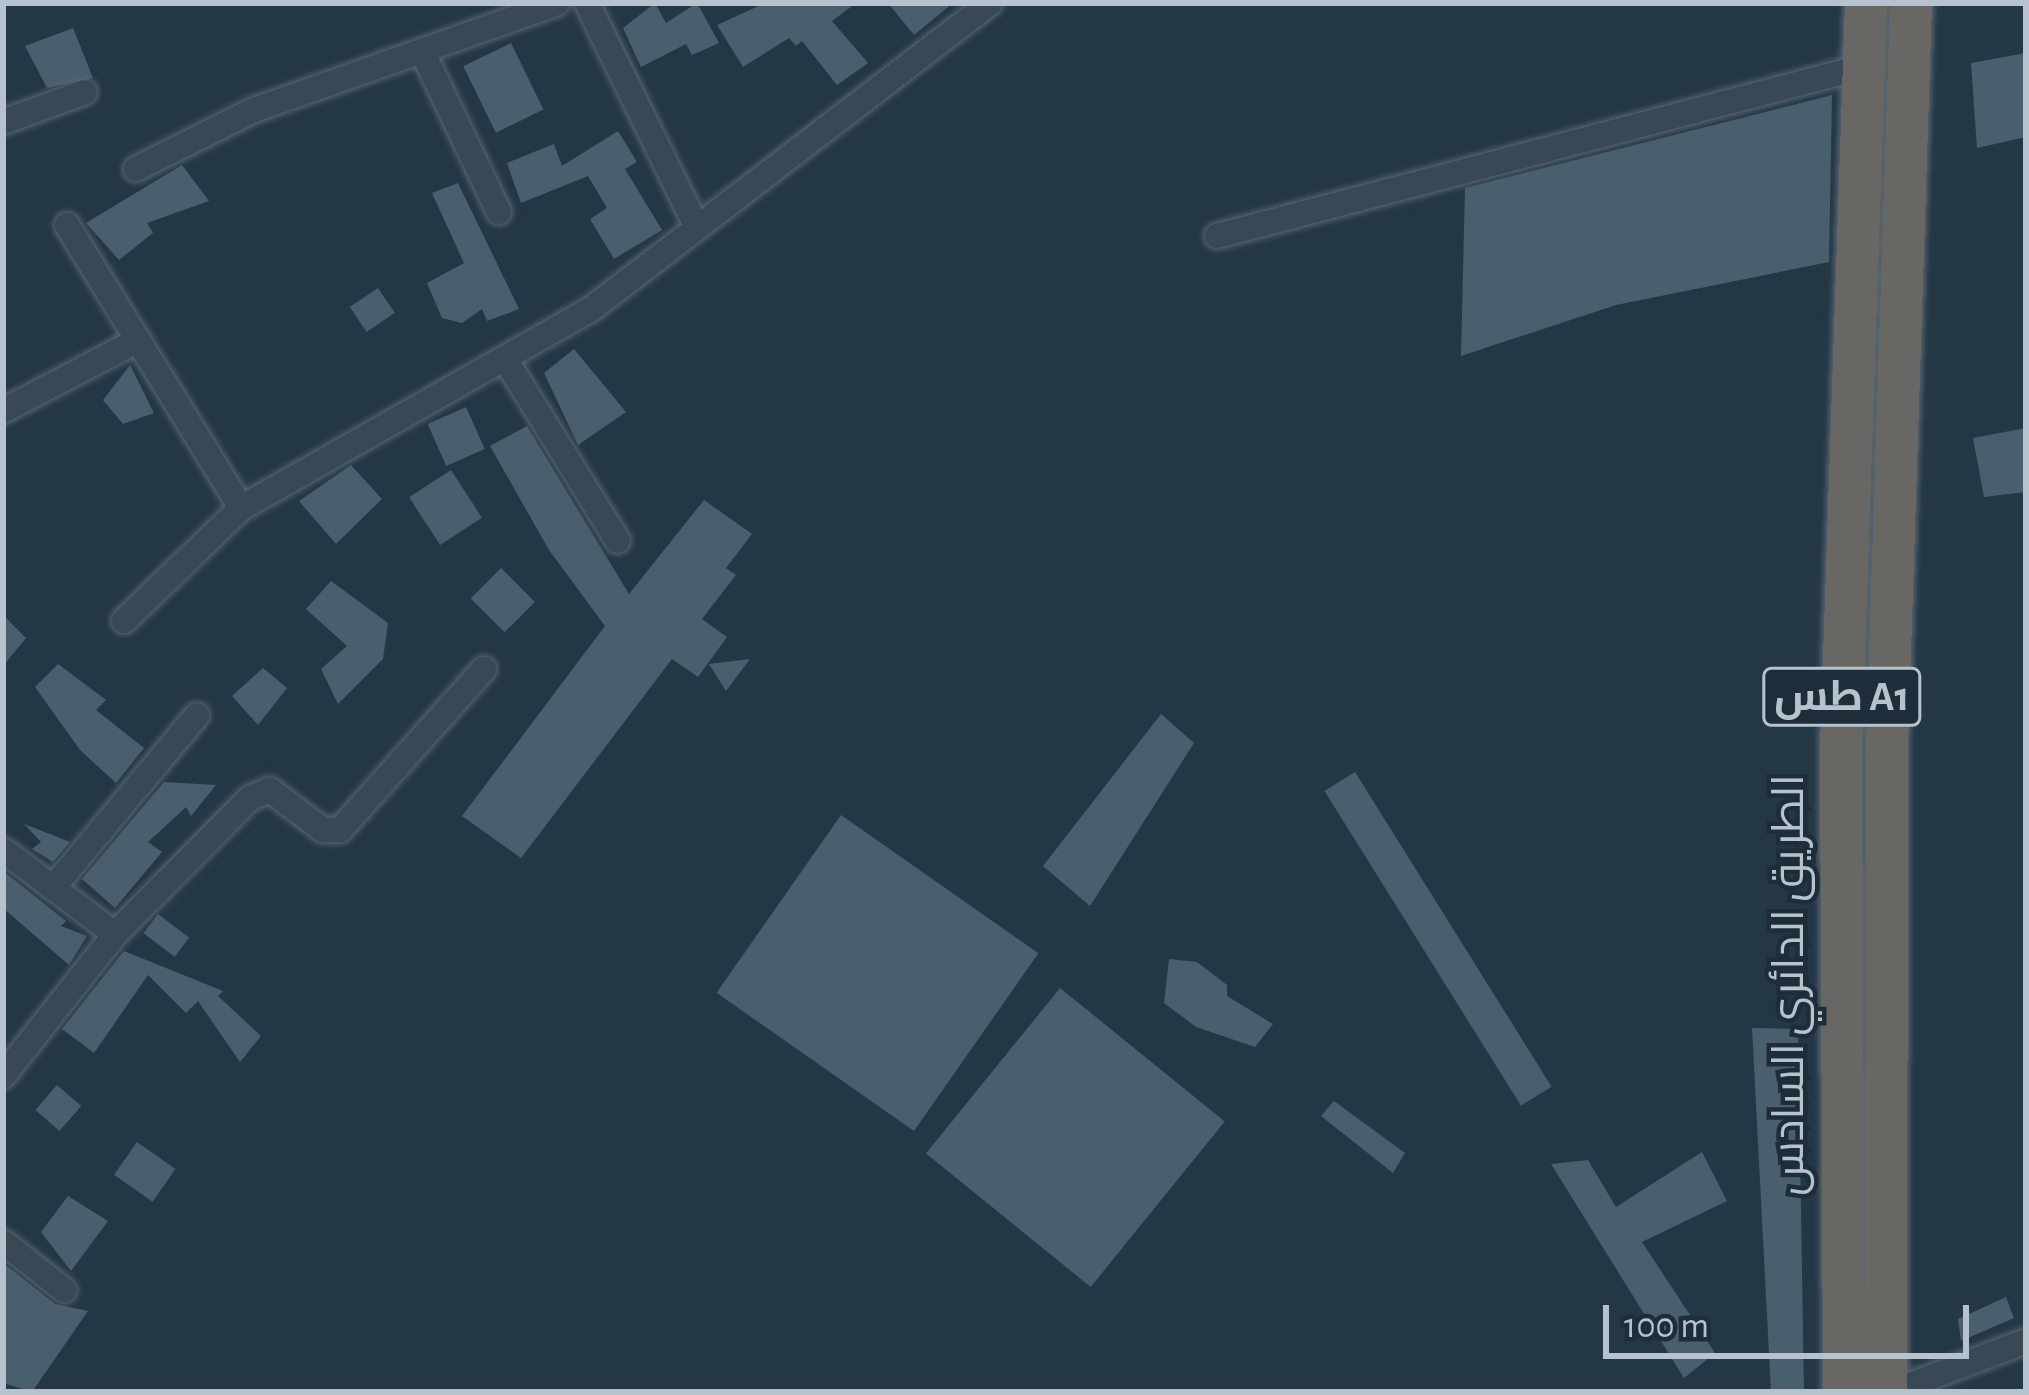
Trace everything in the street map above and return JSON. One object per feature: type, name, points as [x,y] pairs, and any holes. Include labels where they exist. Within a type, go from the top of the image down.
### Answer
[{"type":"highway","name":"الطريق الدائري السادس","points":[[1844,1392],[1841,748],[1866,3]]},
{"type":"highway","name":"الطريق الدائري السادس","points":[[1889,1392],[1887,723],[1911,3]]},
{"type":"street","points":[[136,169],[254,110],[424,55],[557,3]]},
{"type":"street","points":[[586,3],[695,224]]},
{"type":"street","points":[[124,621],[241,508],[590,310],[695,224],[990,3]]},
{"type":"street","points":[[424,55],[499,212]]},
{"type":"street","points":[[1216,236],[1862,67]]},
{"type":"street","points":[[3,122],[85,92]]},
{"type":"street","points":[[67,225],[241,508]]},
{"type":"street","points":[[3,411],[138,340]]},
{"type":"street","points":[[505,359],[618,541]]},
{"type":"street","points":[[3,1076],[115,934],[256,794],[276,793],[323,830],[340,830],[484,669]]},
{"type":"street","points":[[53,888],[197,715]]},
{"type":"street","points":[[3,850],[115,934]]},
{"type":"street","points":[[3,1242],[64,1290]]},
{"type":"street","points":[[1889,1392],[2026,1341]]},
{"type":"building","points":[[655,3],[666,23],[697,3],[719,43],[692,55],[686,44],[641,67],[623,28]]},
{"type":"building","points":[[765,3],[856,3],[832,21],[868,63],[837,85],[802,41],[796,46],[789,38],[743,67],[717,25]]},
{"type":"building","points":[[888,3],[953,3],[914,35]]},
{"type":"building","points":[[73,28],[93,78],[47,88],[25,46]]},
{"type":"building","points":[[511,43],[543,110],[496,133],[463,66]]},
{"type":"building","points":[[2026,53],[2026,137],[1977,148],[1971,63]]},
{"type":"building","points":[[1832,95],[1829,262],[1616,305],[1461,356],[1465,188]]},
{"type":"building","points":[[618,131],[637,162],[625,169],[662,230],[614,259],[590,219],[607,208],[588,176],[521,203],[507,163],[554,144],[562,166]]},
{"type":"building","points":[[182,165],[209,201],[147,223],[153,233],[119,260],[86,223]]},
{"type":"building","points":[[458,183],[519,309],[487,321],[482,309],[462,323],[442,318],[427,283],[464,263],[432,193]]},
{"type":"building","points":[[378,288],[395,313],[367,332],[350,307]]},
{"type":"building","points":[[574,349],[626,412],[578,445],[544,373]]},
{"type":"building","points":[[130,365],[154,413],[123,424],[103,400]]},
{"type":"building","points":[[466,407],[485,449],[446,466],[428,424]]},
{"type":"building","points":[[527,426],[629,594],[704,500],[752,534],[726,568],[736,575],[702,619],[727,637],[698,677],[672,659],[521,858],[462,816],[605,626],[549,550],[490,446]]},
{"type":"building","points":[[2026,428],[2026,492],[1984,497],[1973,438]]},
{"type":"building","points":[[351,465],[382,499],[336,544],[299,501]]},
{"type":"building","points":[[451,470],[482,518],[440,545],[409,497]]},
{"type":"building","points":[[501,568],[535,602],[505,632],[471,598]]},
{"type":"building","points":[[331,581],[388,623],[383,659],[338,704],[321,669],[347,646],[306,609]]},
{"type":"building","points":[[3,615],[26,638],[3,666]]},
{"type":"building","points":[[750,659],[726,691],[709,664]]},
{"type":"building","points":[[58,664],[106,700],[96,710],[144,748],[116,783],[80,750],[35,687]]},
{"type":"building","points":[[263,668],[287,688],[258,725],[232,696]]},
{"type":"building","points":[[1161,714],[1194,743],[1090,906],[1043,866]]},
{"type":"building","points":[[1355,772],[1552,1087],[1521,1106],[1324,791]]},
{"type":"building","points":[[164,782],[216,785],[191,816],[186,807],[148,842],[162,852],[115,908],[82,879]]},
{"type":"building","points":[[841,815],[1038,953],[914,1131],[717,993]]},
{"type":"building","points":[[24,824],[70,842],[53,862],[32,849],[41,842]]},
{"type":"building","points":[[3,871],[66,921],[61,926],[87,936],[69,965],[3,908]]},
{"type":"building","points":[[158,914],[189,937],[175,957],[144,933]]},
{"type":"building","points":[[124,951],[223,991],[218,996],[261,1036],[240,1062],[198,1001],[186,1013],[148,975],[94,1053],[62,1029]]},
{"type":"building","points":[[1169,959],[1197,962],[1227,985],[1227,996],[1273,1024],[1255,1047],[1196,1027],[1164,1003]]},
{"type":"building","points":[[1060,988],[1225,1121],[1091,1287],[926,1154]]},
{"type":"building","points":[[1752,1028],[1798,1029],[1804,1392],[1771,1392]]},
{"type":"building","points":[[57,1085],[81,1106],[60,1131],[35,1110]]},
{"type":"building","points":[[1334,1101],[1405,1153],[1393,1173],[1321,1116]]},
{"type":"building","points":[[137,1142],[176,1169],[153,1202],[114,1175]]},
{"type":"building","points":[[1702,1152],[1727,1201],[1642,1242],[1715,1353],[1684,1378],[1551,1164],[1588,1160],[1616,1207]]},
{"type":"building","points":[[68,1196],[108,1221],[71,1271],[41,1232]]},
{"type":"building","points":[[3,1263],[55,1304],[88,1311],[32,1392],[3,1383]]},
{"type":"building","points":[[2006,1297],[2014,1318],[1961,1341],[1958,1319]]}]
